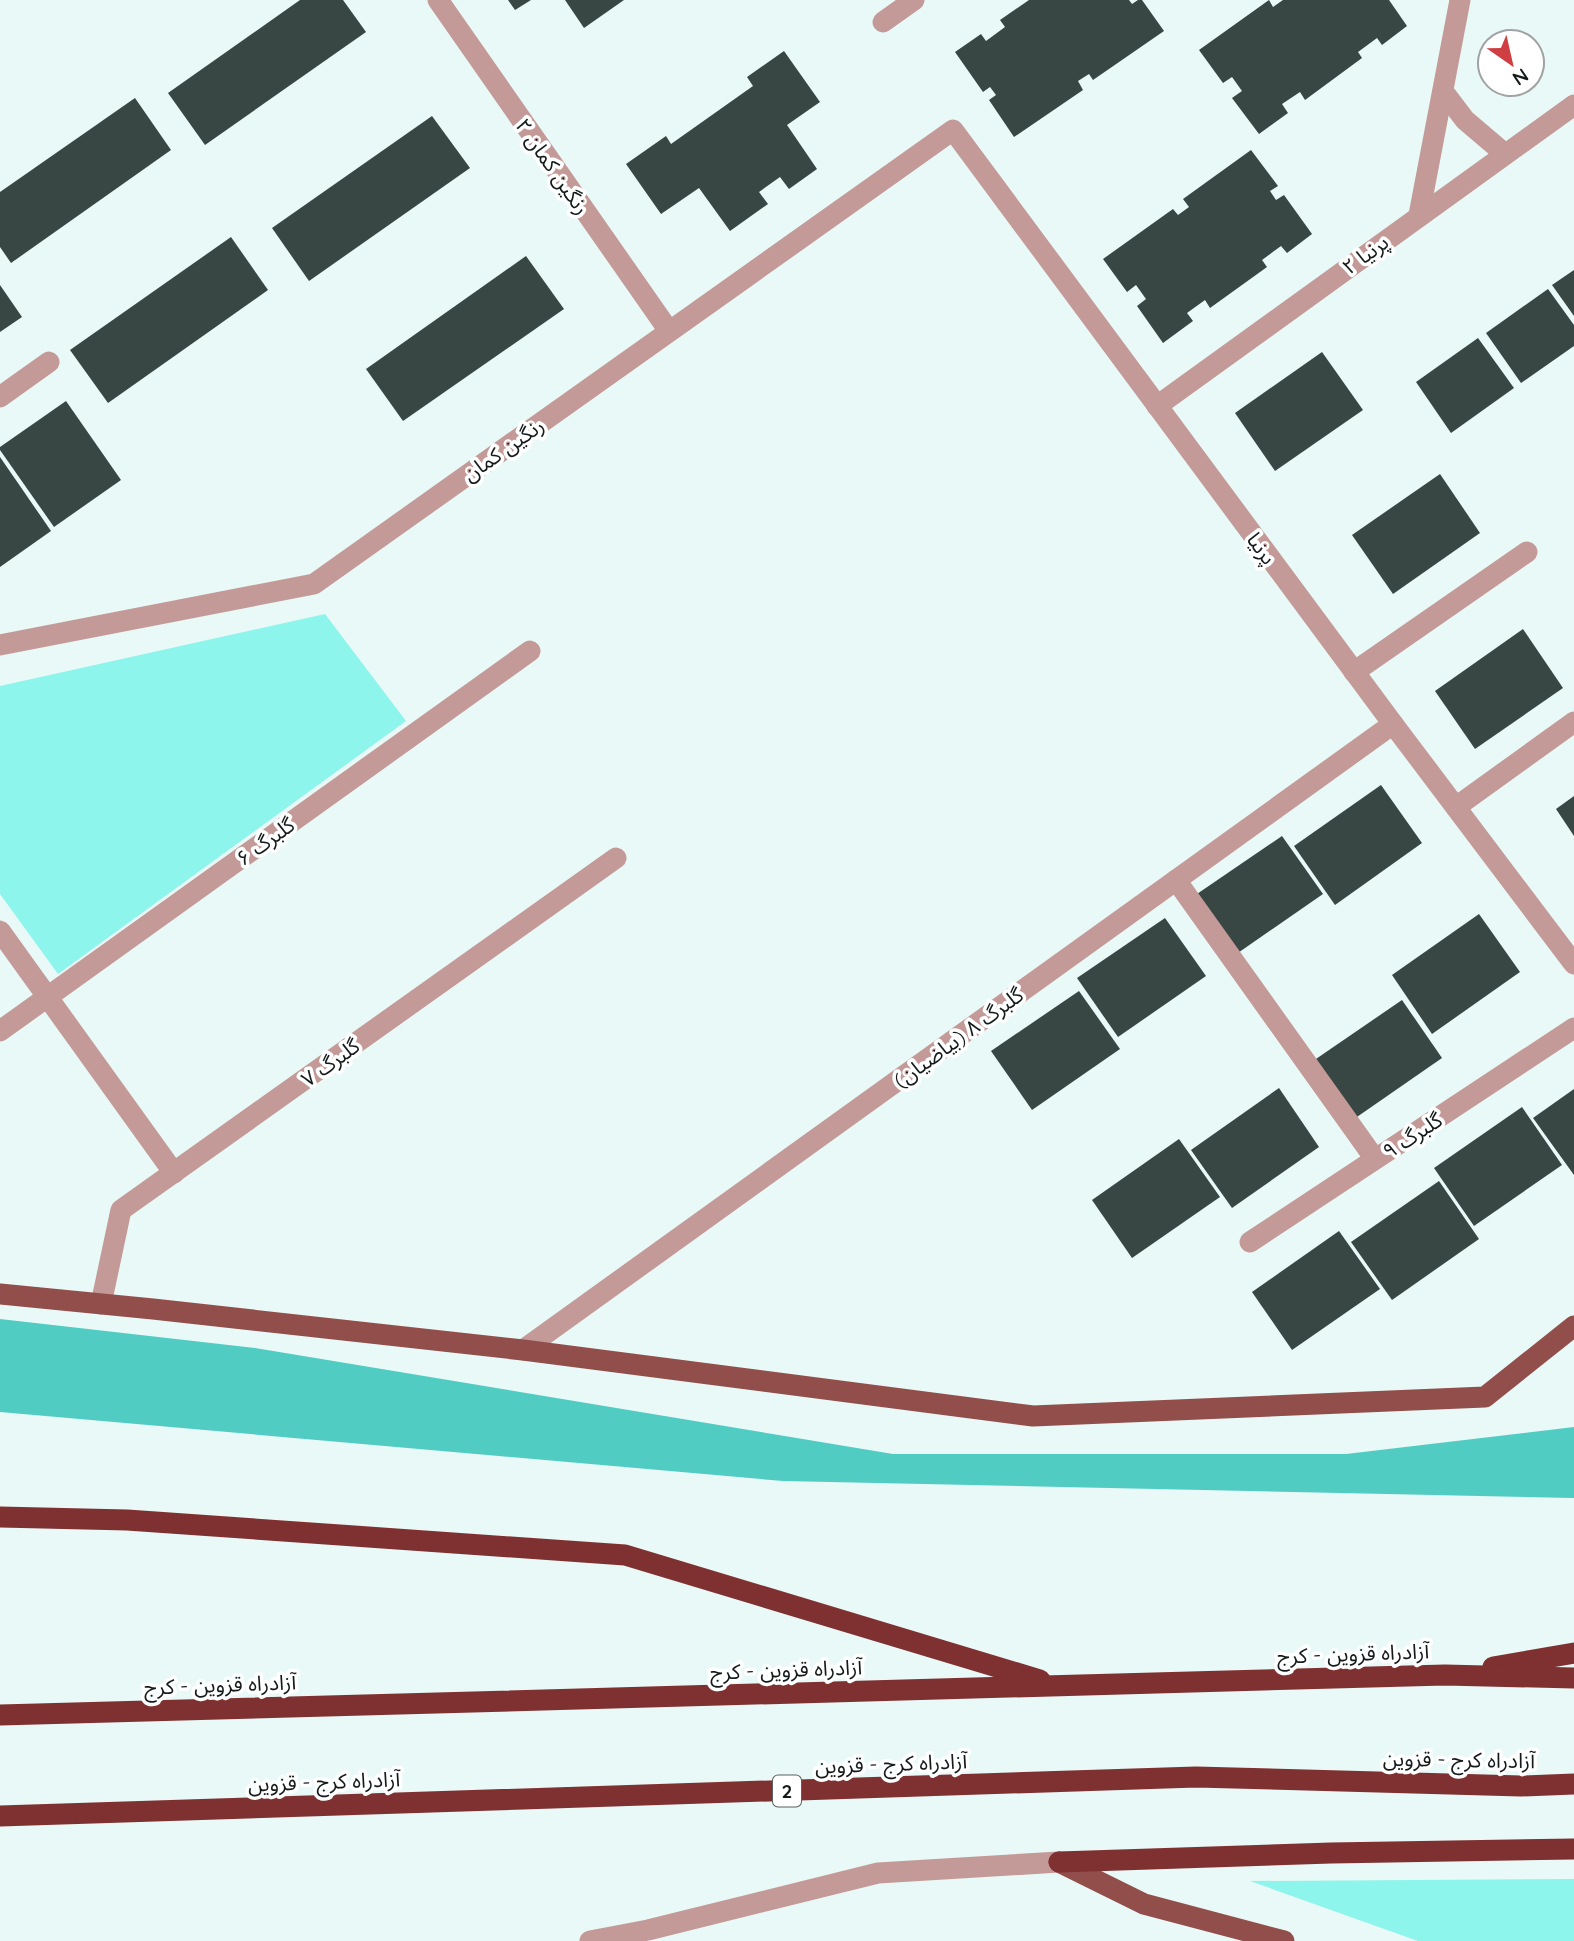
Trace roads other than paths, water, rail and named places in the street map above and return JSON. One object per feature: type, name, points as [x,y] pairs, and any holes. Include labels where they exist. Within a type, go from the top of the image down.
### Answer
[{"type":"highway","points":[[0,1517],[127,1520],[625,1555],[1059,1686]]},
{"type":"highway","points":[[1445,1675],[1574,1653]]},
{"type":"highway","name":"آزادراه قزوین - کرج","points":[[0,1715],[1445,1675],[1574,1678]]},
{"type":"highway","name":"آزادراه کرج - قزوین","points":[[0,1816],[1196,1777],[1521,1786],[1574,1784]]},
{"type":"highway","points":[[1059,1862],[1331,1853],[1574,1849]]},
{"type":"main road","points":[[0,1294],[523,1350],[1033,1416],[1485,1397],[1574,1326]]},
{"type":"main road","points":[[1059,1862],[1144,1904],[1284,1941]]},
{"type":"street","name":"رنگین کمان ۲","points":[[438,0],[669,331]]},
{"type":"street","points":[[883,22],[914,0]]},
{"type":"street","points":[[1419,215],[1460,0]]},
{"type":"street","points":[[1443,91],[1465,120],[1505,154]]},
{"type":"street","name":"پرنیا ۲","points":[[1157,406],[1574,105]]},
{"type":"street","name":"رنگین کمان","points":[[0,645],[314,584],[953,130]]},
{"type":"street","name":"پرنیا","points":[[953,130],[1455,807],[1570,951]]},
{"type":"street","points":[[0,397],[49,362]]},
{"type":"street","points":[[1354,672],[1527,552]]},
{"type":"street","name":"گلبرگ ۶","points":[[0,1031],[530,651]]},
{"type":"street","points":[[1455,807],[1574,722]]},
{"type":"street","name":"گلبرگ ۸ (بیاضیان)","points":[[523,1350],[1393,724]]},
{"type":"street","name":"گلبرگ ۷","points":[[101,1304],[121,1210],[616,858]]},
{"type":"street","points":[[1176,880],[1375,1159]]},
{"type":"street","points":[[0,931],[174,1173]]},
{"type":"street","name":"گلبرگ ۹","points":[[1250,1242],[1574,1028]]},
{"type":"street","points":[[590,1941],[648,1930],[878,1873],[1059,1862]]}]
